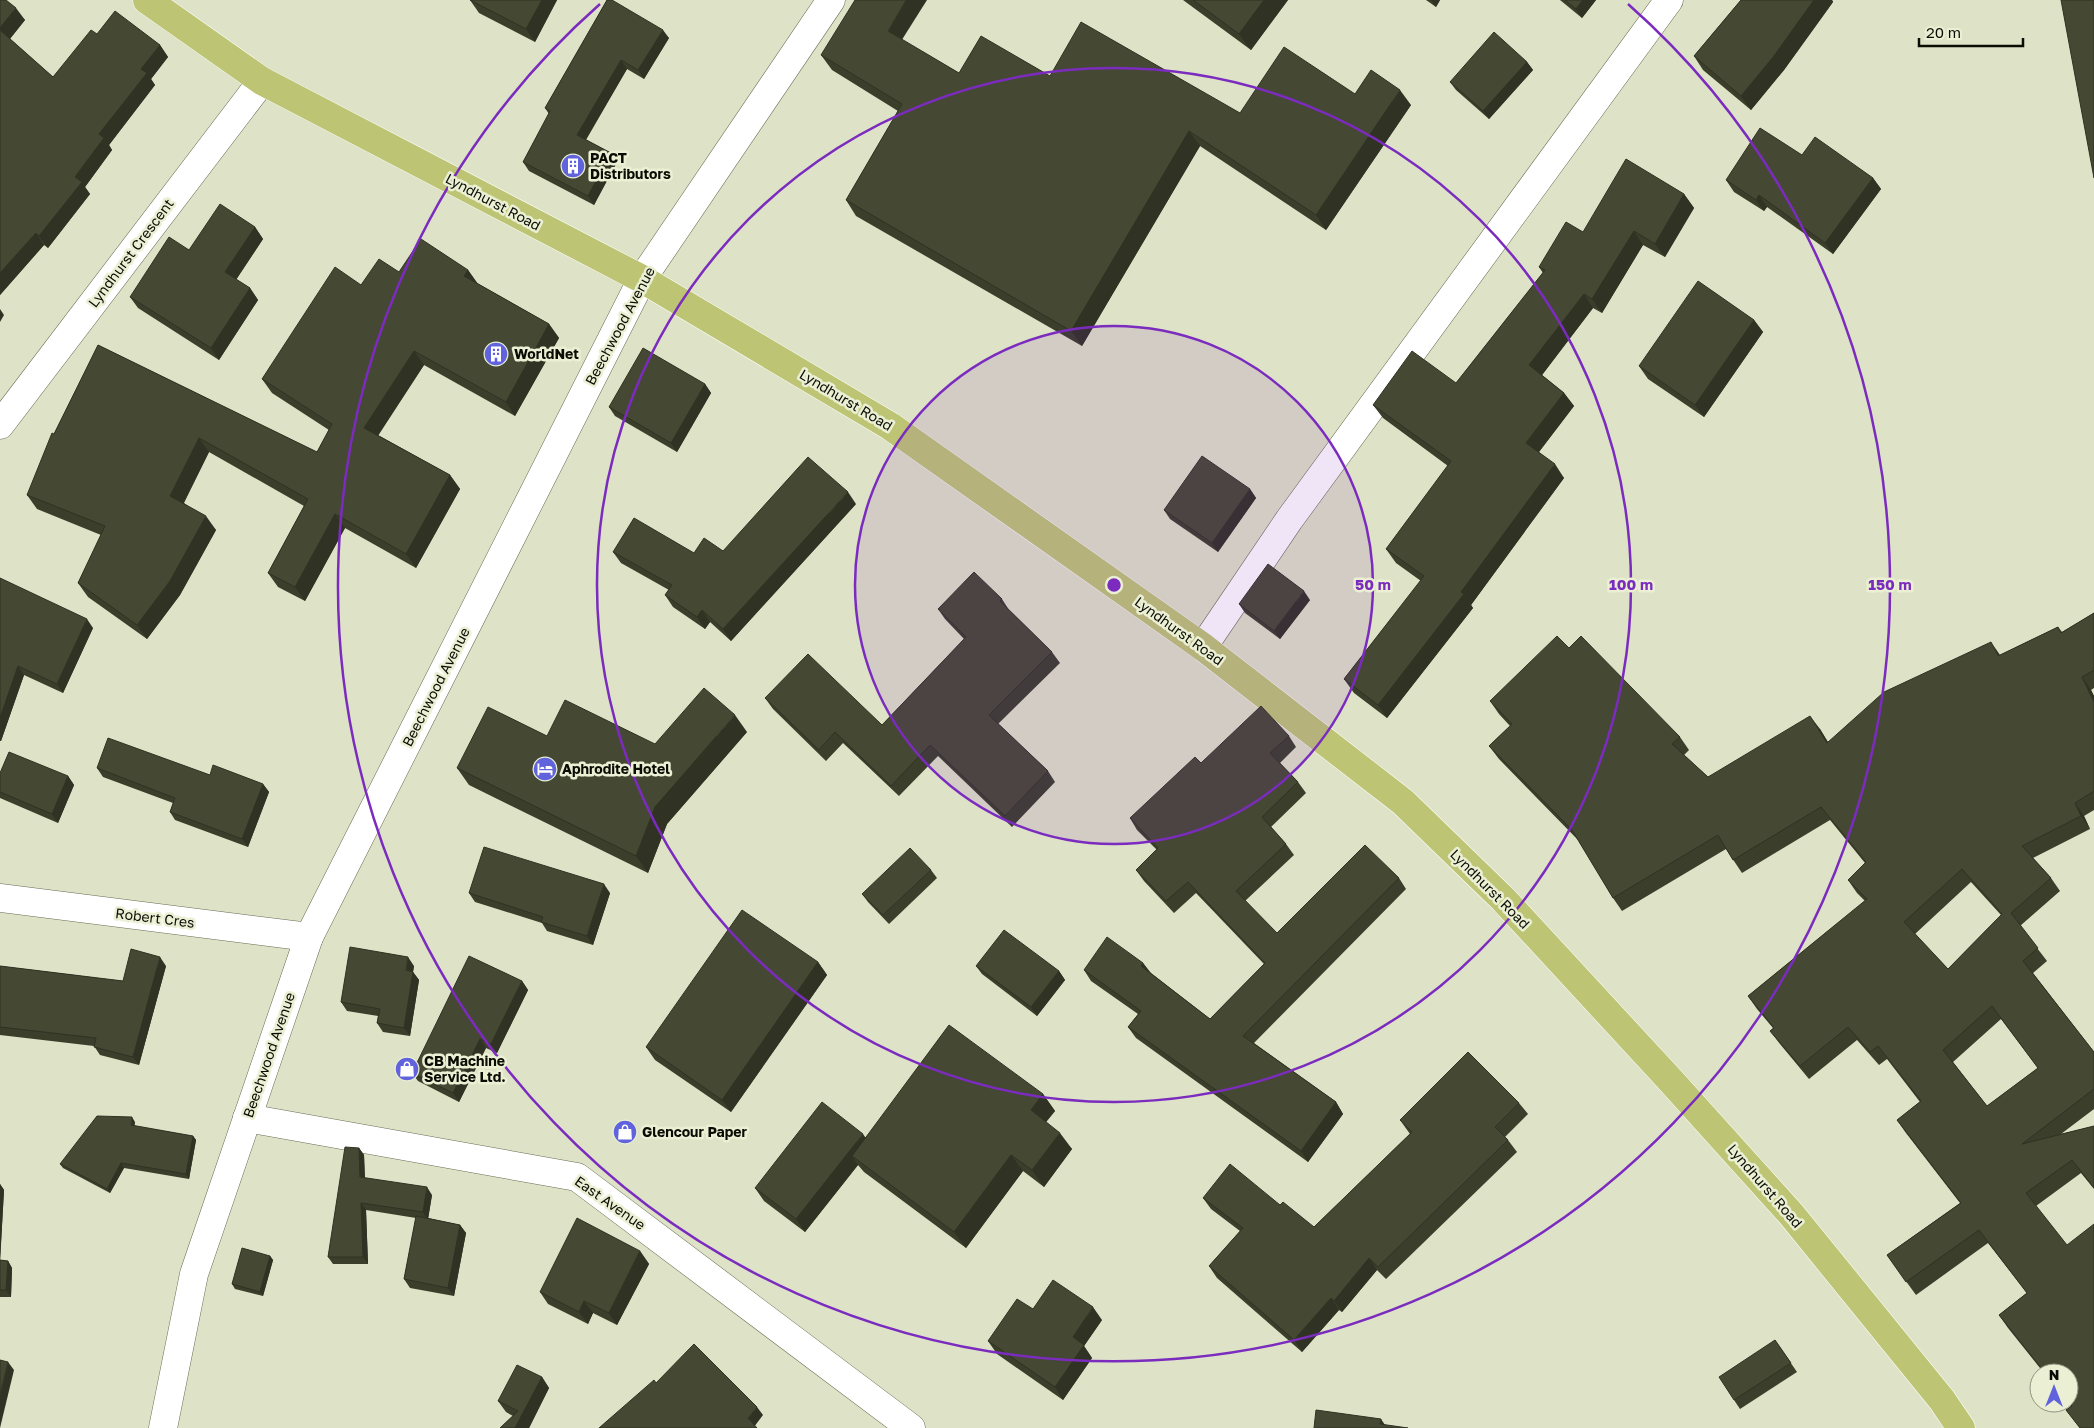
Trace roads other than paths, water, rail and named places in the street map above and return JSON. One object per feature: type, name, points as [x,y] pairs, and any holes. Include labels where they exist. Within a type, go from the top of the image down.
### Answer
[{"type":"main road","name":"Lyndhurst Road","points":[[147,0],[262,80],[642,279],[890,426],[1203,647],[1403,802],[1503,899],[1791,1214],[1942,1400],[1961,1428]]},
{"type":"street","name":"Beechwood Avenue","points":[[163,1428],[194,1274],[310,937],[642,279],[831,0]]},
{"type":"street","points":[[1203,647],[1295,512],[1669,0]]},
{"type":"street","name":"Lyndhurst Crescent","points":[[0,425],[262,80]]},
{"type":"street","name":"Robert Cres","points":[[0,898],[310,937]]},
{"type":"street","name":"East Avenue","points":[[247,1118],[577,1177],[911,1428]]},
{"type":"place","name":"PACT Distributors","points":[[573,166]]},
{"type":"place","name":"WorldNet","points":[[496,354]]},
{"type":"place","name":"Aphrodite Hotel","points":[[545,769]]},
{"type":"place","name":"CB Machine Service Ltd.","points":[[407,1069]]},
{"type":"place","name":"Glencour Paper","points":[[625,1132]]}]
